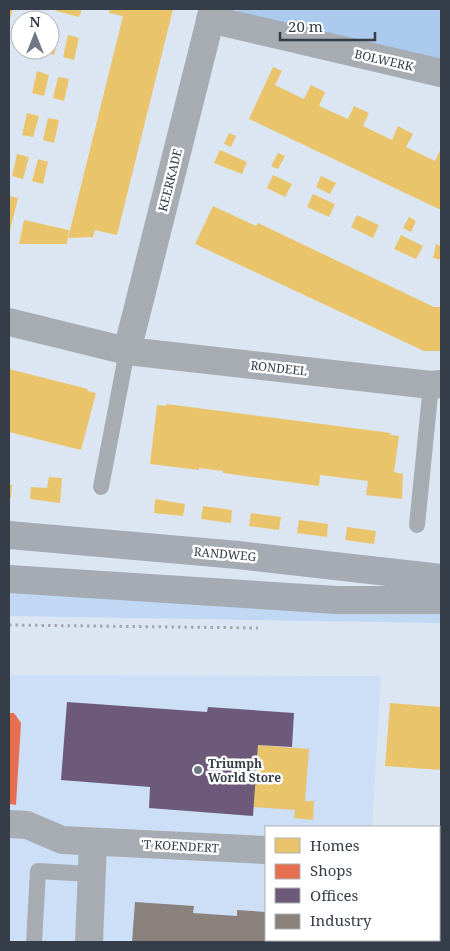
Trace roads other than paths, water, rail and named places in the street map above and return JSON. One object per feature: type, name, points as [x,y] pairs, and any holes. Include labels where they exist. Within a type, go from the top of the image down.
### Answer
[{"type":"main road","name":"RANDWEG","points":[[9,535],[238,555],[441,578]]},
{"type":"main road","points":[[9,579],[337,600],[441,600]]},
{"type":"street","name":"BOLWERK","points":[[212,14],[441,73]]},
{"type":"street","name":"KEERKADE","points":[[127,351],[212,14]]},
{"type":"street","name":"RONDEEL","points":[[9,322],[127,351],[436,384]]},
{"type":"street","name":"'T KOENDERT","points":[[9,824],[27,825],[62,840],[265,850]]},
{"type":"street","points":[[89,942],[93,842]]},
{"type":"lane","points":[[101,487],[127,351]]},
{"type":"lane","name":"RONDEEL","points":[[417,525],[436,384]]},
{"type":"lane","points":[[34,942],[38,871],[92,874]]},
{"type":"place","name":"Triumph World Store","points":[[198,770]]}]
